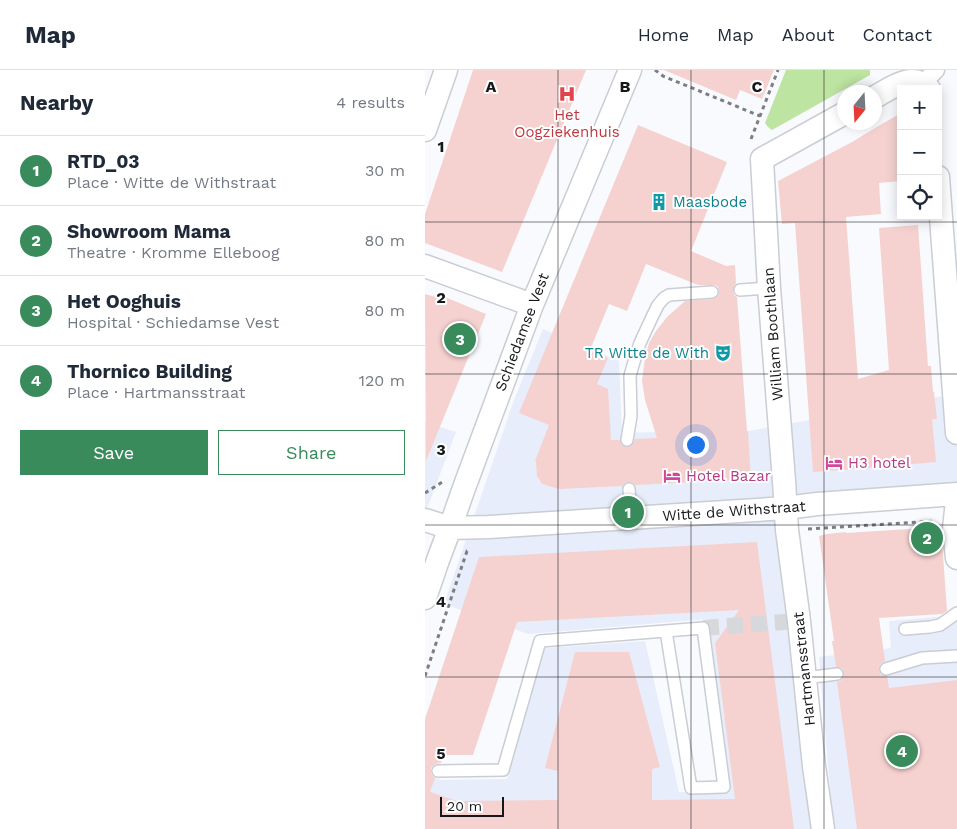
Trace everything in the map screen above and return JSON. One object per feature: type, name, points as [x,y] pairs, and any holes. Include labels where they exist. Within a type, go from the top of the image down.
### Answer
[{"type":"street","points":[[425,130],[446,70]]},
{"type":"street","name":"Schiedamse Vest","points":[[425,598],[451,528],[463,488],[532,305],[630,70]]},
{"type":"street","points":[[882,92],[907,81],[929,81]]},
{"type":"street","name":"William Boothlaan","points":[[786,508],[769,288],[762,159],[837,117]]},
{"type":"street","points":[[941,220],[957,433]]},
{"type":"street","points":[[425,266],[532,305]]},
{"type":"street","name":"Witte de Withstraat","points":[[425,520],[451,528],[489,527],[786,508],[957,494]]},
{"type":"street","name":"Hartmansstraat","points":[[786,508],[814,766],[823,829]]},
{"type":"street","points":[[956,511],[954,529],[957,558]]},
{"type":"lane","points":[[739,290],[769,288]]},
{"type":"lane","points":[[627,440],[631,416],[631,376],[633,365],[658,305],[669,295],[712,292]]},
{"type":"lane","points":[[629,489],[631,518]]},
{"type":"lane","points":[[905,629],[940,625],[957,613]]},
{"type":"lane","points":[[438,770],[503,770],[541,642],[666,631],[703,628],[724,787],[691,788],[666,631]]},
{"type":"lane","points":[[886,669],[907,661],[922,658],[957,656]]},
{"type":"lane","points":[[805,678],[837,674]]},
{"type":"path","points":[[655,70],[667,78],[760,116]]},
{"type":"path","points":[[751,139],[778,70]]},
{"type":"path","points":[[787,530],[956,511]]},
{"type":"path","points":[[425,676],[467,551],[475,550]]},
{"type":"shaded area","points":[[543,329],[619,361],[622,433],[657,432],[658,438],[748,431],[957,395],[957,486],[775,499],[811,829],[425,829],[425,774],[441,780],[507,779],[545,648],[645,641],[679,792],[729,792],[708,619],[528,634],[444,604],[514,400]]},
{"type":"shaded area","points":[[425,422],[456,432],[425,514]]},
{"type":"shaded area","points":[[957,608],[957,829],[835,829],[832,814],[819,657],[891,648],[889,621],[948,616]]},
{"type":"green space","points":[[786,70],[870,70],[870,75],[852,85],[837,85],[837,94],[772,130],[765,123]]},
{"type":"building","points":[[473,70],[586,70],[502,272],[425,243],[425,214]]},
{"type":"building","points":[[664,70],[774,70],[762,99],[740,90],[736,100]]},
{"type":"building","points":[[897,115],[897,181],[879,183],[881,214],[846,217],[858,379],[889,370],[879,228],[918,225],[928,366],[931,366],[937,419],[932,419],[936,462],[813,472],[795,223],[782,224],[778,181],[872,130],[882,130],[882,124]]},
{"type":"building","points":[[638,125],[727,162],[691,251],[726,266],[735,265],[736,284],[733,291],[737,297],[751,479],[635,485],[629,482],[622,486],[559,489],[542,484],[537,476],[535,461],[549,425],[519,413]],"holes":[[[646,264],[698,285],[715,285],[718,287],[718,296],[713,299],[685,301],[667,317],[649,343],[642,381],[645,400],[657,438],[635,439],[632,445],[626,447],[622,445],[620,440],[611,440],[608,389],[597,384],[608,358],[590,350],[609,304],[627,311]]]},
{"type":"building","points":[[425,294],[439,298],[440,295],[486,314],[426,461]]},
{"type":"building","points":[[941,527],[947,611],[942,614],[879,618],[885,661],[880,664],[879,671],[881,675],[887,676],[889,688],[957,680],[957,829],[857,829],[837,682],[842,680],[844,674],[843,669],[836,667],[819,536],[846,532]]},
{"type":"building","points":[[757,542],[794,829],[425,829],[425,719],[479,557]],"holes":[[[739,610],[715,643],[735,799],[652,800],[652,769],[660,767],[629,652],[575,652],[545,768],[558,771],[558,800],[457,801],[430,792],[435,778],[431,774],[431,768],[435,764],[441,763],[444,755],[473,755],[517,622]]]},
{"type":"tunnel","points":[[703,628],[799,621]]},
{"type":"place","name":"Het Oogziekenhuis","points":[[567,94]]},
{"type":"place","name":"Maasbode","points":[[659,202]]},
{"type":"place","name":"Het Ooghuis","points":[[460,339]]},
{"type":"place","name":"TR Witte de With","points":[[723,353]]},
{"type":"place","name":"H3 hotel","points":[[834,463]]},
{"type":"place","name":"Hotel Bazar","points":[[672,476]]},
{"type":"place","name":"RTD_03","points":[[628,512]]},
{"type":"place","name":"Showroom Mama","points":[[927,538]]},
{"type":"place","name":"Thornico Building","points":[[902,751]]}]
